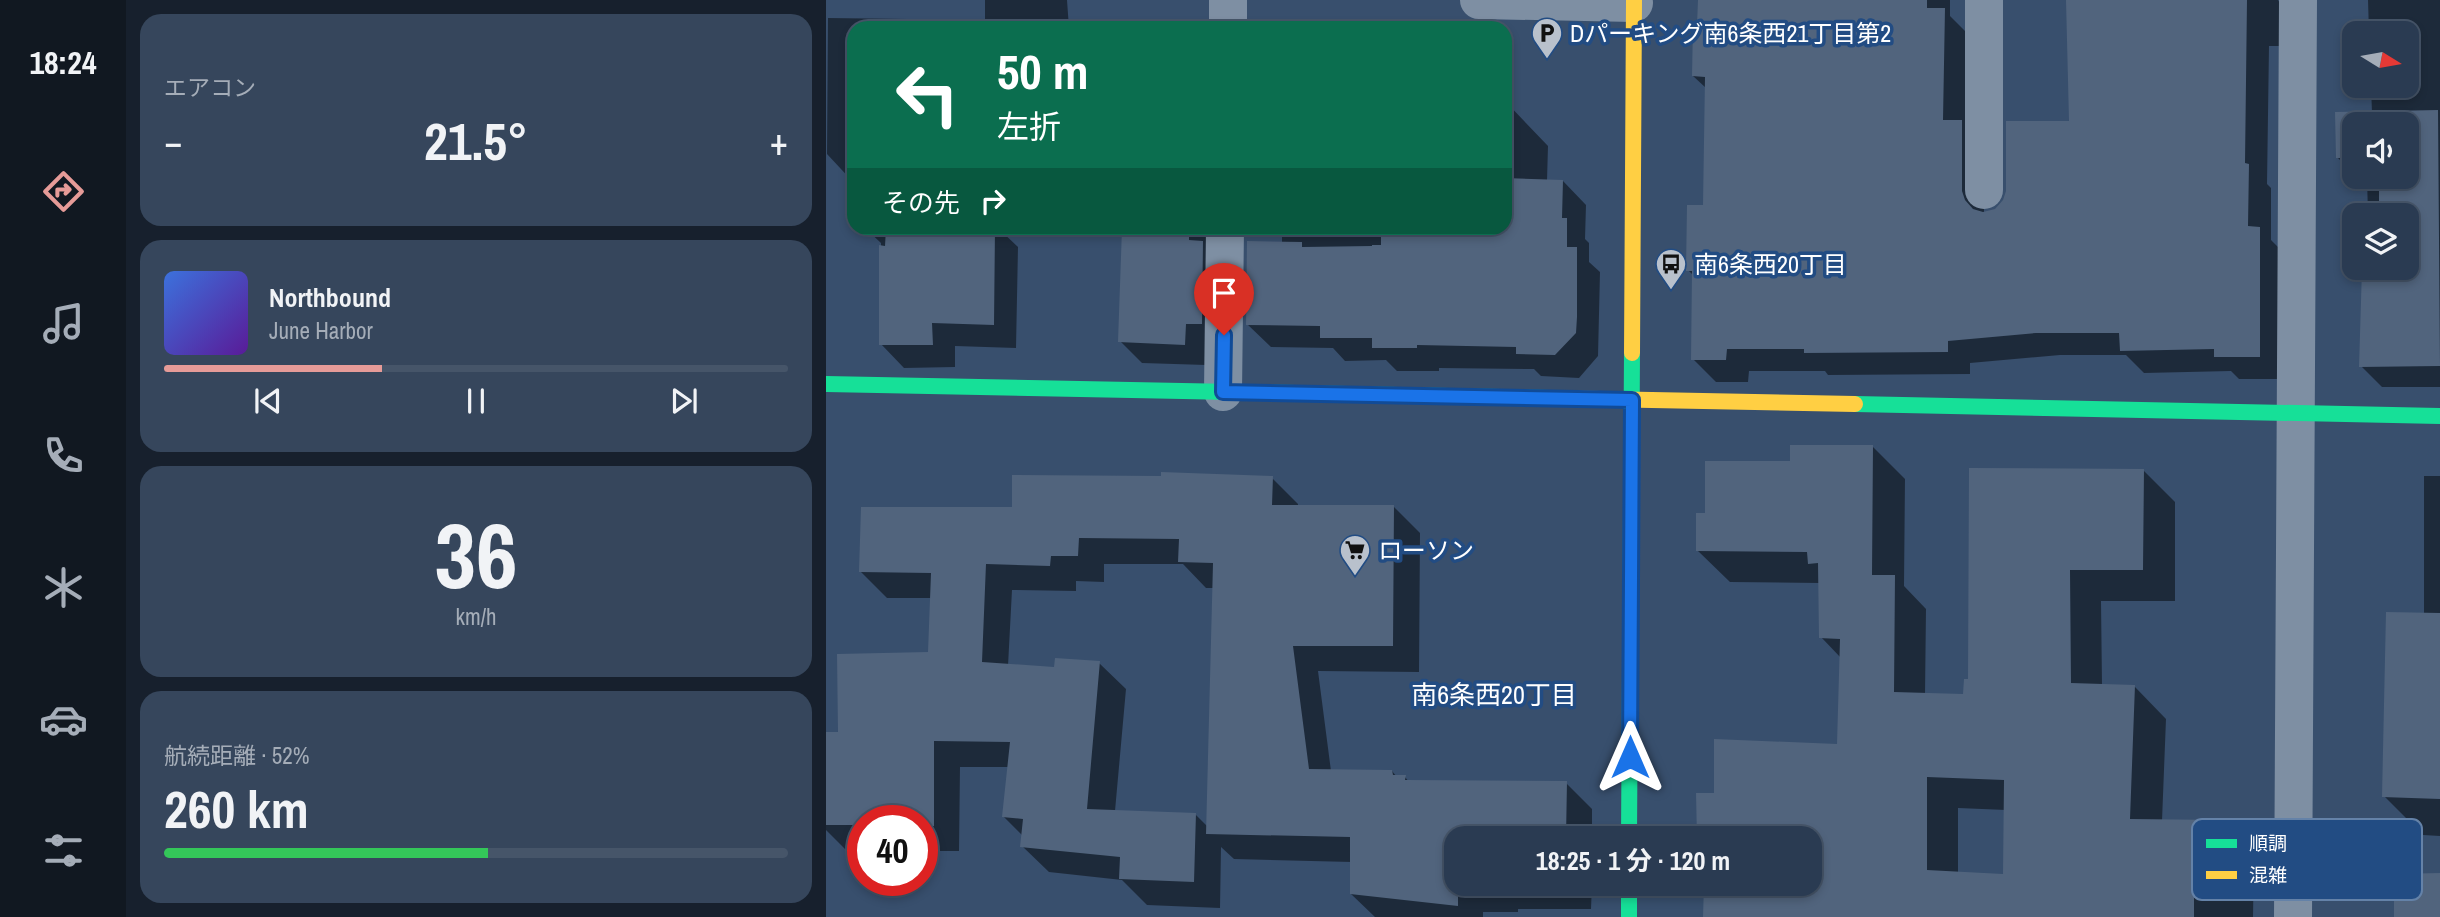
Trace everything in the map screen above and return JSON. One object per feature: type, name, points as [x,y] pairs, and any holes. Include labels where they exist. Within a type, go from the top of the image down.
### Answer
[{"type":"street","points":[[1228,0],[1228,21]]},
{"type":"street","points":[[1479,0],[1634,2],[1629,826]]},
{"type":"street","points":[[1984,0],[1984,190]]},
{"type":"street","points":[[2293,819],[2298,0]]},
{"type":"street","points":[[1223,392],[1225,235]]},
{"type":"street","points":[[826,384],[2440,416]]},
{"type":"street","points":[[1629,896],[1629,917]]},
{"type":"building","points":[[1698,0],[1927,0],[1927,8],[1945,8],[1943,120],[1962,120],[1962,191],[1965,200],[1973,209],[1983,212],[1995,209],[2003,200],[2006,191],[2006,121],[2069,121],[2066,0],[2247,0],[2245,163],[2249,164],[2248,226],[2260,227],[2260,357],[2214,357],[2214,349],[2120,351],[2119,333],[2036,333],[1948,341],[1948,352],[1804,353],[1804,349],[1727,349],[1726,360],[1691,360],[1692,271],[1686,271],[1687,205],[1703,205],[1705,77],[1692,76],[1693,25],[1697,25]]},
{"type":"building","points":[[2438,110],[2440,366],[2359,367],[2362,280],[2419,280],[2419,203],[2379,203],[2379,189],[2419,189],[2419,112],[2342,112],[2342,158],[2336,158],[2335,112]]},
{"type":"building","points":[[1512,178],[1563,180],[1562,218],[1567,218],[1567,247],[1577,247],[1576,333],[1555,355],[1516,354],[1516,347],[1417,345],[1417,348],[1372,348],[1372,338],[1320,338],[1320,326],[1246,325],[1247,241],[1302,242],[1302,247],[1381,245],[1381,235],[1512,235]]},
{"type":"building","points":[[886,235],[995,235],[994,325],[932,323],[933,345],[879,345],[879,245],[885,246]]},
{"type":"building","points":[[1122,235],[1189,235],[1189,240],[1203,241],[1202,324],[1186,324],[1185,345],[1118,342]]},
{"type":"building","points":[[1790,445],[1873,445],[1872,575],[1895,575],[1894,692],[1963,694],[1964,679],[1968,679],[1969,468],[2144,469],[2143,570],[2070,570],[2071,683],[2135,685],[2130,819],[2192,820],[2194,917],[1703,917],[1704,896],[1822,896],[1822,826],[1697,826],[1696,793],[1714,793],[1714,739],[1837,744],[1840,639],[1819,638],[1818,563],[1808,564],[1807,552],[1696,551],[1696,513],[1705,513],[1705,461],[1790,461]],"holes":[[[1927,777],[2004,780],[2003,874],[1927,870]]]},
{"type":"building","points":[[1161,472],[1273,476],[1272,505],[1394,505],[1393,646],[1293,646],[1309,769],[1392,770],[1393,775],[1406,775],[1405,780],[1567,781],[1566,826],[1444,826],[1444,896],[1458,896],[1458,906],[1350,894],[1350,837],[1206,834],[1213,563],[1178,562],[1179,539],[1079,538],[1078,556],[1051,556],[1050,566],[986,564],[982,662],[1054,667],[1055,658],[1100,661],[1087,809],[1196,813],[1194,882],[1119,879],[1120,857],[1020,847],[1023,819],[1002,817],[1010,742],[934,741],[934,805],[847,805],[847,825],[826,825],[826,732],[838,732],[837,654],[928,652],[931,573],[859,572],[861,507],[1012,507],[1012,475],[1161,476]]},
{"type":"building","points":[[2386,612],[2440,613],[2440,799],[2382,797]]},
{"type":"building","points":[[2422,873],[2440,873],[2440,917],[2394,917],[2394,900],[2422,900]]},
{"type":"traffic: fast","points":[[1629,826],[1632,353]]},
{"type":"traffic: fast","points":[[826,384],[1549,398]]},
{"type":"traffic: fast","points":[[1855,404],[2440,416]]},
{"type":"traffic: fast","points":[[1629,896],[1629,917]]},
{"type":"traffic: slow","points":[[1632,353],[1634,0]]},
{"type":"traffic: slow","points":[[1549,398],[1855,404]]},
{"type":"place","name":"Dパーキング南6条西21丁目第2","points":[[1547,60]]},
{"type":"place","name":"南6条西20丁目","points":[[1671,291]]},
{"type":"place","name":"ローソン","points":[[1355,577]]},
{"type":"district","name":"南6条西20丁目","points":[[1494,694]]},
{"type":"route","points":[[1224,335],[1223,392],[1632,400],[1630,757]]}]
